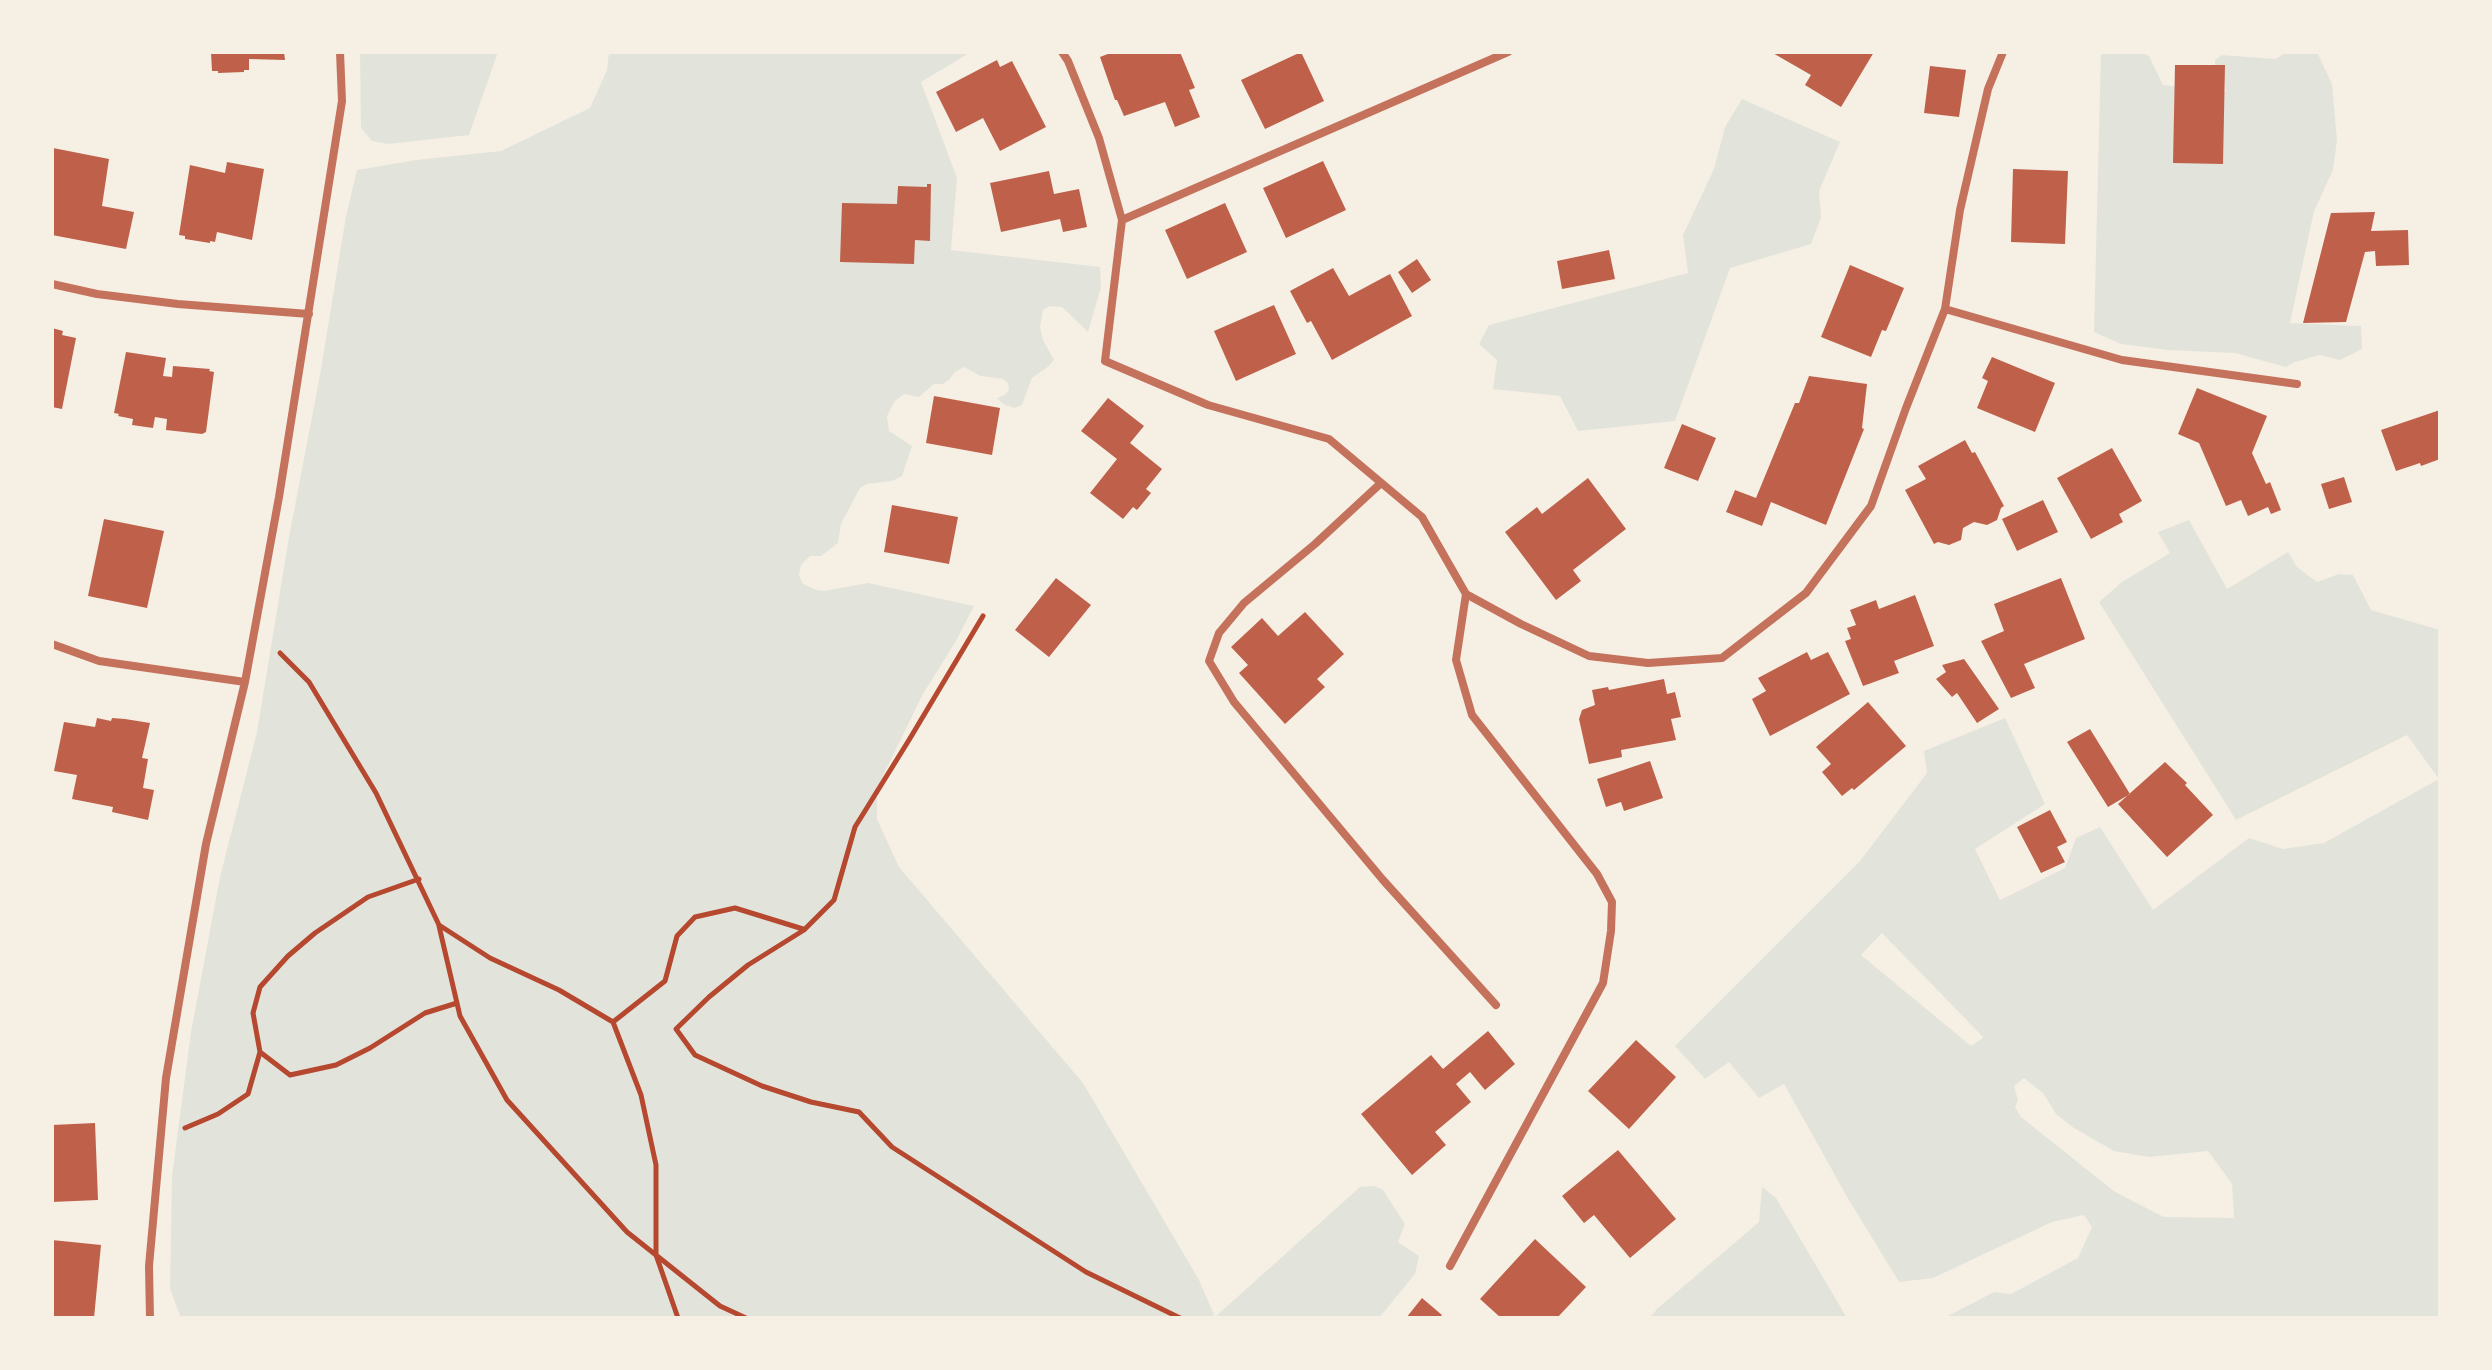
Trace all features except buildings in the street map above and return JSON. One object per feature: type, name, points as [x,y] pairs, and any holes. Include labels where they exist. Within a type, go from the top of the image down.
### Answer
[{"type":"street","points":[[150,1318],[149,1266],[166,1078],[206,844],[245,682],[279,497],[342,101],[340,52]]},
{"type":"street","points":[[1062,52],[1099,138],[1122,220],[1105,361],[1208,405],[1329,439],[1422,517],[1466,594],[1589,656],[1648,663],[1722,658],[1806,593],[1871,506],[1945,309],[1960,210],[1988,89],[2003,52]]},
{"type":"street","points":[[1122,220],[1508,52]]},
{"type":"street","points":[[52,284],[97,294],[178,304],[309,314]]},
{"type":"street","points":[[1945,309],[2122,360],[2297,384]]},
{"type":"street","points":[[1381,483],[1244,603],[1219,633],[1209,661],[1234,702],[1383,880],[1496,1005]]},
{"type":"street","points":[[1450,1266],[1603,983],[1612,902],[1597,874],[1472,715],[1456,660],[1466,594]]},
{"type":"street","points":[[52,644],[99,661],[245,682]]},
{"type":"path","points":[[983,616],[855,827],[834,900],[804,930],[748,965],[676,1029],[695,1055],[762,1086],[811,1102],[859,1112],[892,1147],[1086,1272],[1180,1318]]},
{"type":"path","points":[[280,653],[309,682],[376,793],[439,925],[460,1016],[507,1100],[627,1232],[720,1306],[746,1318]]},
{"type":"path","points":[[185,1128],[218,1114],[248,1094],[260,1052],[253,1013],[260,987],[288,956],[315,933],[368,897],[419,879]]},
{"type":"path","points":[[613,1022],[665,981],[677,936],[695,917],[735,908],[804,930]]},
{"type":"path","points":[[439,925],[490,958],[559,990],[613,1022],[641,1095],[656,1165],[656,1255],[678,1318]]},
{"type":"path","points":[[260,1052],[290,1075],[336,1065],[370,1048],[425,1013],[457,1003]]},
{"type":"shaded area","points":[[360,52],[498,52],[469,135],[388,144],[372,141],[361,128]]},
{"type":"shaded area","points":[[609,52],[971,52],[921,82],[957,178],[951,250],[1100,267],[1101,287],[1088,332],[1062,307],[1050,306],[1043,310],[1040,327],[1054,360],[1032,378],[1022,405],[1014,408],[997,398],[1009,390],[1008,383],[1003,379],[981,376],[964,367],[943,384],[934,384],[919,397],[904,394],[894,402],[887,416],[889,431],[912,446],[902,476],[860,488],[841,524],[838,543],[821,556],[810,556],[801,565],[799,575],[803,584],[817,590],[868,583],[974,606],[923,694],[877,788],[877,819],[899,867],[1083,1083],[1199,1280],[1215,1317],[1360,1187],[1375,1186],[1383,1190],[1405,1224],[1398,1242],[1419,1256],[1415,1274],[1379,1318],[181,1318],[170,1289],[172,1176],[191,1032],[220,877],[257,732],[346,216],[357,170],[501,151],[590,108],[607,70]]},
{"type":"shaded area","points":[[2101,52],[2142,52],[2149,56],[2163,85],[2226,92],[2224,75],[2215,66],[2215,60],[2222,55],[2275,59],[2285,53],[2317,52],[2332,84],[2337,140],[2333,170],[2314,211],[2290,323],[2361,326],[2362,349],[2340,360],[2319,355],[2286,367],[2235,353],[2121,344],[2094,332]]},
{"type":"shaded area","points":[[1742,99],[1840,142],[1819,191],[1821,217],[1811,244],[1730,268],[1675,421],[1578,431],[1560,396],[1493,389],[1497,360],[1479,344],[1489,325],[1688,273],[1683,235],[1714,169],[1725,127]]},
{"type":"shaded area","points":[[2189,520],[2227,589],[2288,552],[2297,567],[2317,582],[2339,574],[2353,575],[2371,610],[2440,630],[2440,1318],[1944,1318],[1994,1292],[2011,1294],[2078,1258],[2092,1227],[2084,1215],[2052,1222],[1933,1278],[1899,1282],[1784,1084],[1759,1098],[1729,1062],[1705,1079],[1675,1046],[1860,861],[1927,773],[1924,751],[2005,718],[2045,804],[1975,849],[2000,900],[2065,868],[2076,838],[2100,827],[2153,910],[2249,838],[2283,849],[2324,843],[2439,779],[2407,735],[2236,820],[2099,602],[2122,582],[2170,553],[2158,532]],"holes":[[[1882,933],[1983,1037],[1983,1038],[1971,1046],[1861,955]],[[2024,1078],[2043,1093],[2056,1114],[2114,1151],[2149,1157],[2208,1151],[2232,1184],[2234,1218],[2164,1217],[2115,1192],[2021,1117],[2015,1107],[2018,1100],[2014,1086]]]},
{"type":"shaded area","points":[[1762,1187],[1776,1198],[1847,1318],[1650,1318],[1759,1222]]}]
